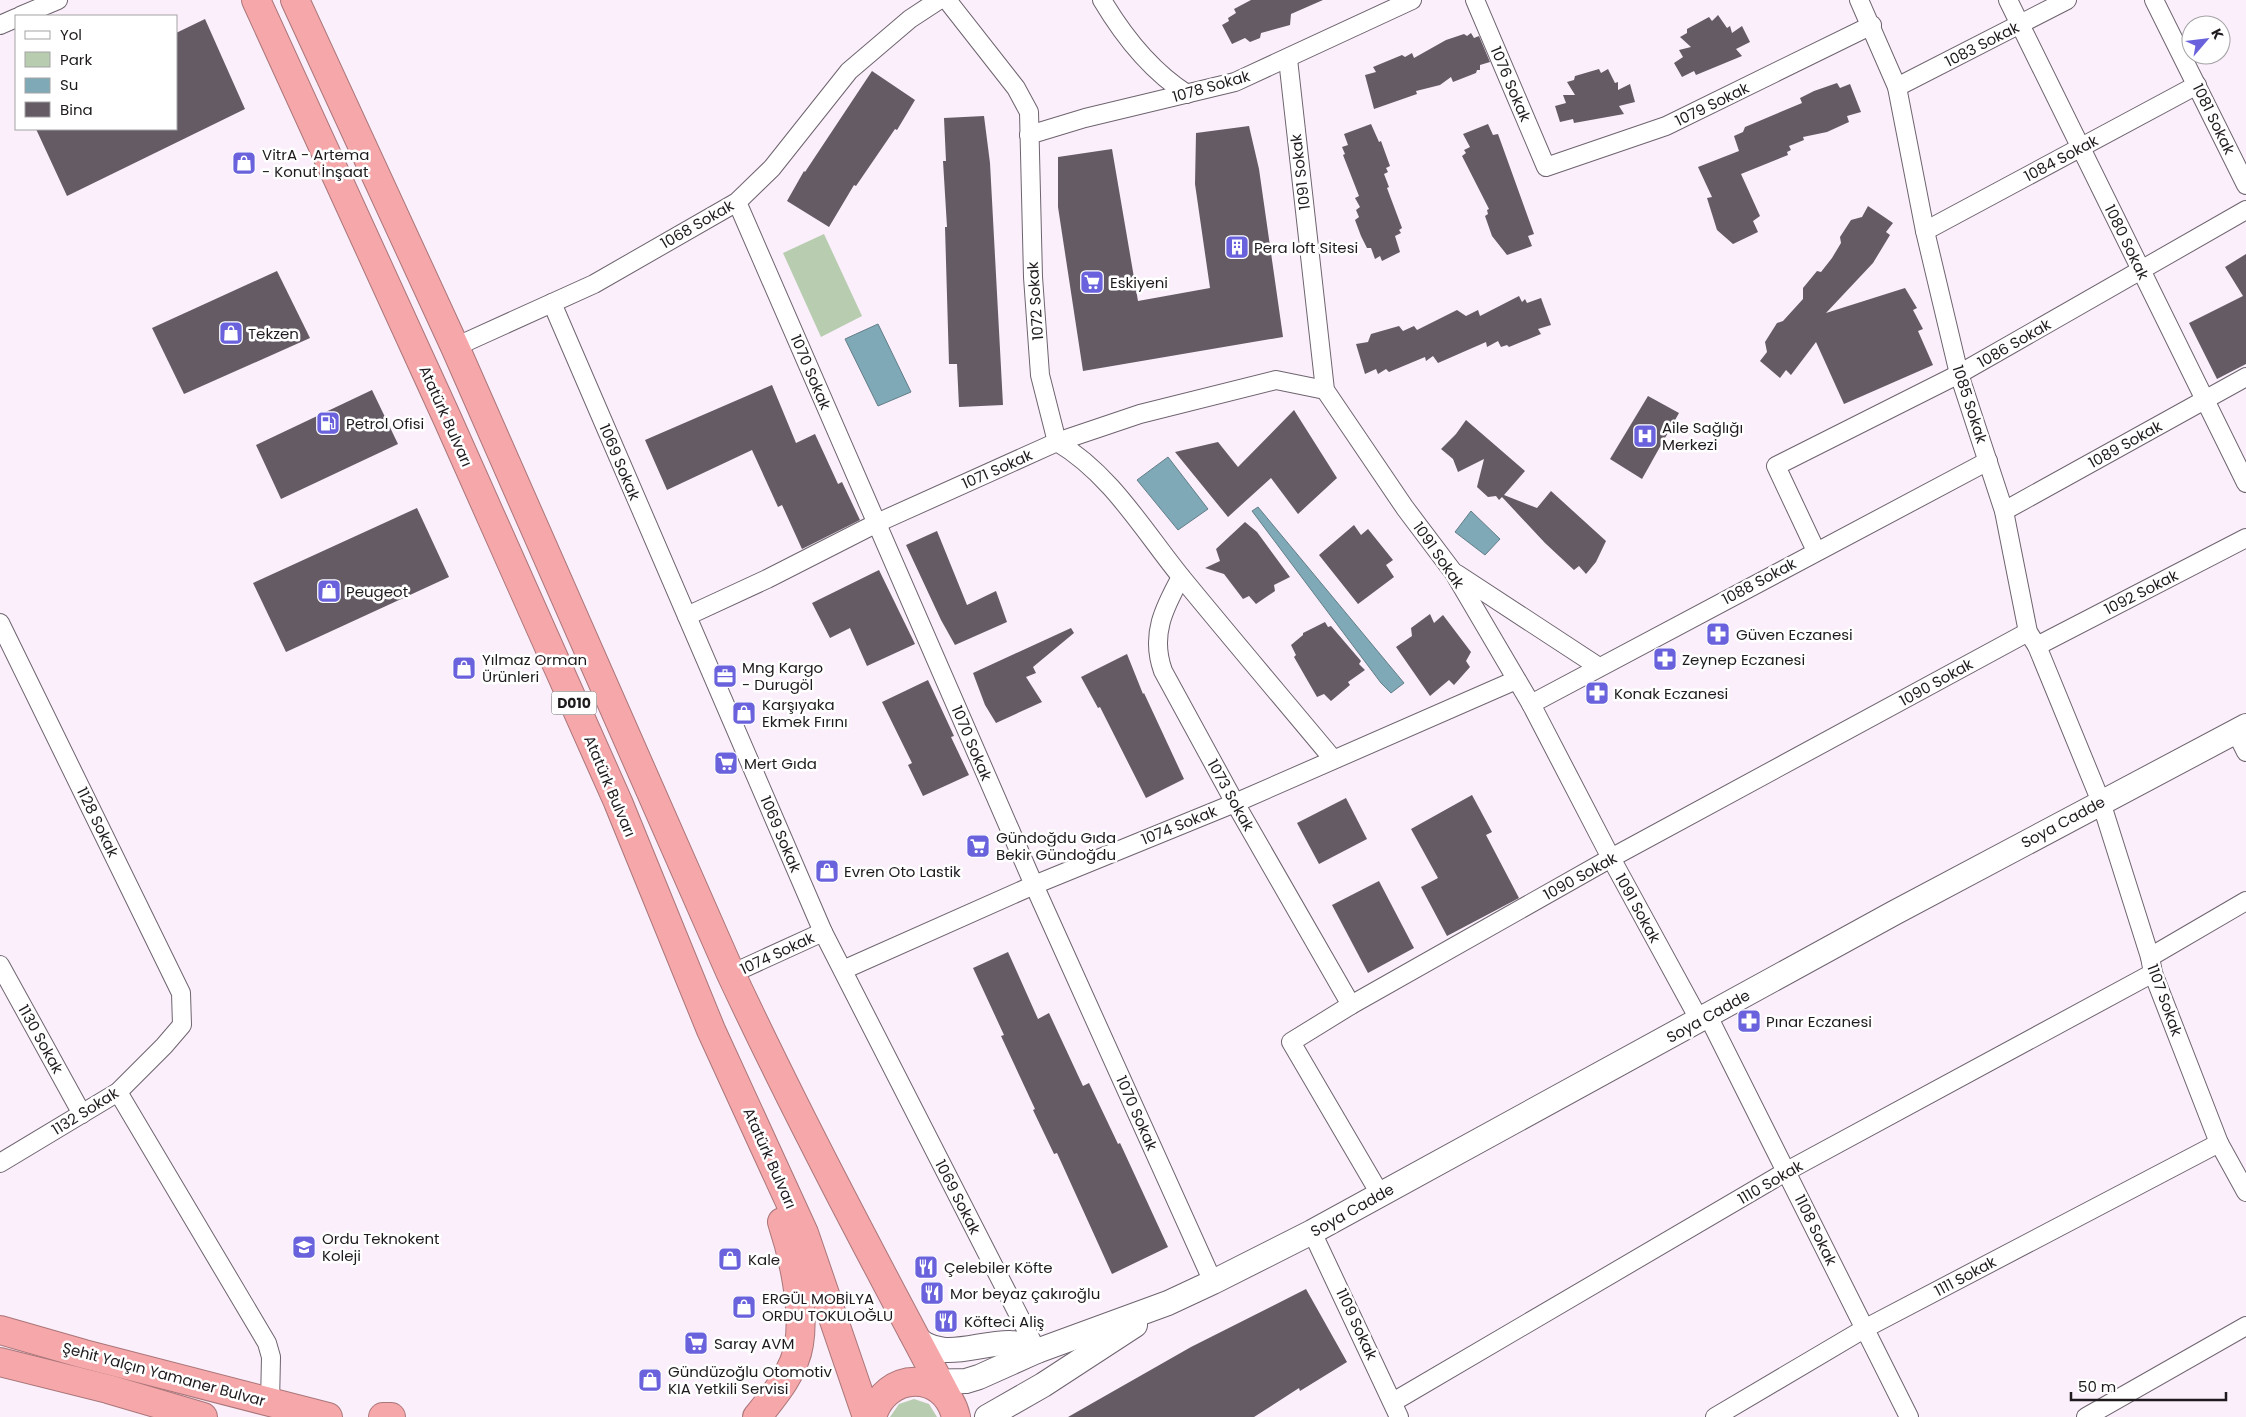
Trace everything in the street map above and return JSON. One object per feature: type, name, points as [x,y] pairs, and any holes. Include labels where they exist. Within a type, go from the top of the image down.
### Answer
[{"type":"highway","name":"Atatürk Bulvarı","points":[[256,0],[447,418],[614,793],[711,1030],[804,1233],[865,1410]]},
{"type":"highway","name":"D010","points":[[295,0],[454,347],[731,974],[766,1048],[940,1394]]},
{"type":"highway","points":[[737,1087],[790,1248],[799,1305],[799,1343],[794,1362],[775,1395],[757,1417]]},
{"type":"highway","name":"Şehit Yalçın Yamaner Bulvar","points":[[0,1330],[84,1354],[328,1417]]},
{"type":"highway","name":"Şehit Yalçın Yamaner Bulvar","points":[[0,1362],[203,1417]]},
{"type":"highway","points":[[865,1410],[894,1386],[908,1382],[940,1394]]},
{"type":"highway","points":[[383,1417],[391,1417]]},
{"type":"main road","name":"Soya Cadde","points":[[940,1394],[1037,1351],[1168,1303],[1213,1282],[1312,1232],[2101,802],[2243,736]]},
{"type":"main road","name":"Soya Cadde","points":[[988,1417],[1044,1386],[1168,1303]]},
{"type":"main road","points":[[911,1333],[918,1340],[937,1350],[956,1350],[1013,1343],[1037,1351]]},
{"type":"street","points":[[22,15],[58,0]]},
{"type":"street","name":"1068 Sokak","points":[[454,347],[594,284],[737,202],[772,168],[849,71],[910,19],[939,0]]},
{"type":"street","name":"1072 Sokak","points":[[947,0],[1016,88],[1029,112],[1033,278],[1040,375],[1057,442]]},
{"type":"street","points":[[1102,0],[1142,57],[1168,82],[1187,94]]},
{"type":"street","name":"1078 Sokak","points":[[1029,135],[1084,118],[1235,82],[1412,0]]},
{"type":"street","name":"1076 Sokak","points":[[1475,0],[1546,168]]},
{"type":"street","name":"1085 Sokak","points":[[1859,0],[1872,26],[1897,87],[1925,231],[1959,374],[2004,511],[2032,639],[2101,802]]},
{"type":"street","name":"1080 Sokak","points":[[2008,0],[2246,483]]},
{"type":"street","name":"1083 Sokak","points":[[1897,87],[2067,0]]},
{"type":"street","name":"1081 Sokak","points":[[2154,0],[2246,185]]},
{"type":"street","points":[[0,26],[15,18]]},
{"type":"street","name":"1079 Sokak","points":[[1546,168],[1666,126],[1872,26]]},
{"type":"street","name":"1091 Sokak","points":[[1288,59],[1325,390],[1406,508],[1454,573],[1531,704],[1611,858],[1704,1019]]},
{"type":"street","name":"1084 Sokak","points":[[1925,231],[2196,85]]},
{"type":"street","name":"1070 Sokak","points":[[737,202],[1034,885],[1213,1282]]},
{"type":"street","name":"1086 Sokak","points":[[1816,551],[1776,466],[1959,374],[2246,210]]},
{"type":"street","name":"1069 Sokak","points":[[552,303],[823,932],[1037,1351]]},
{"type":"street","name":"1089 Sokak","points":[[2004,511],[2246,377]]},
{"type":"street","name":"1071 Sokak","points":[[687,616],[767,579],[877,523],[1057,442],[1140,414],[1276,380],[1325,390]]},
{"type":"street","points":[[1057,442],[1077,454],[1114,489],[1181,577],[1333,759]]},
{"type":"street","name":"1088 Sokak","points":[[1531,704],[1988,461]]},
{"type":"street","name":"1092 Sokak","points":[[2032,639],[2246,538]]},
{"type":"street","points":[[1454,573],[1599,667]]},
{"type":"street","name":"1073 Sokak","points":[[1181,577],[1164,608],[1158,631],[1157,655],[1163,671],[1350,1005]]},
{"type":"street","name":"1128 Sokak","points":[[0,624],[181,993],[182,1025]]},
{"type":"street","name":"1090 Sokak","points":[[1380,1194],[1291,1042],[1350,1005],[1611,858],[2032,639]]},
{"type":"street","name":"1074 Sokak","points":[[843,970],[1034,885],[1235,802],[1516,680]]},
{"type":"street","name":"1107 Sokak","points":[[2101,802],[2152,965],[2219,1143],[2246,1192]]},
{"type":"street","name":"1110 Sokak","points":[[1396,1410],[1787,1171],[2152,965],[2246,901]]},
{"type":"street","name":"1074 Sokak","points":[[731,974],[823,932]]},
{"type":"street","name":"1130 Sokak","points":[[0,965],[82,1114]]},
{"type":"street","name":"1108 Sokak","points":[[1704,1019],[1787,1171],[1864,1330],[1910,1417]]},
{"type":"street","name":"1132 Sokak","points":[[0,1163],[118,1092],[182,1025]]},
{"type":"street","points":[[118,1092],[267,1343],[271,1357],[270,1403]]},
{"type":"street","name":"1111 Sokak","points":[[1715,1417],[1864,1330],[2219,1143]]},
{"type":"street","name":"1109 Sokak","points":[[1312,1232],[1396,1410]]},
{"type":"street","points":[[2086,1417],[2246,1326]]},
{"type":"green space","points":[[824,234],[862,316],[821,337],[783,253]]},
{"type":"green space","points":[[914,1399],[929,1404],[937,1417],[890,1417],[899,1404]]},
{"type":"water","points":[[878,324],[911,392],[878,406],[845,339]]},
{"type":"water","points":[[1168,457],[1208,509],[1178,530],[1137,480]]},
{"type":"water","points":[[1258,507],[1404,683],[1391,693],[1381,683],[1252,511]]},
{"type":"water","points":[[1471,511],[1500,539],[1485,555],[1455,532]]},
{"type":"building","points":[[1251,0],[1323,0],[1291,14],[1290,25],[1261,33],[1260,38],[1250,42],[1245,38],[1232,44],[1222,25],[1229,21],[1228,18],[1236,13],[1234,9]]},
{"type":"building","points":[[1718,15],[1727,28],[1730,26],[1732,33],[1742,26],[1750,42],[1736,49],[1742,56],[1696,75],[1694,71],[1682,77],[1674,63],[1683,57],[1679,50],[1691,47],[1680,37],[1687,33],[1687,29],[1709,17],[1712,21]]},
{"type":"building","points":[[205,19],[245,109],[67,196],[36,130],[178,130],[178,32]]},
{"type":"building","points":[[1471,33],[1474,38],[1479,36],[1490,62],[1480,65],[1480,70],[1453,82],[1451,77],[1440,85],[1416,91],[1417,94],[1374,109],[1365,75],[1376,72],[1373,67],[1402,55],[1405,57],[1412,53],[1414,58],[1446,40],[1464,34],[1467,36]]},
{"type":"building","points":[[1599,69],[1601,73],[1608,69],[1615,83],[1618,82],[1618,90],[1630,84],[1635,102],[1619,106],[1624,114],[1574,123],[1573,119],[1560,122],[1555,106],[1566,103],[1563,95],[1575,95],[1567,82],[1574,80],[1575,76]]},
{"type":"building","points":[[872,71],[915,100],[897,130],[895,129],[856,186],[854,185],[829,227],[787,201],[804,171]]},
{"type":"building","points":[[1837,83],[1840,88],[1850,84],[1861,112],[1847,116],[1849,122],[1827,132],[1803,137],[1804,140],[1789,146],[1791,150],[1787,152],[1788,155],[1741,174],[1760,216],[1753,221],[1758,232],[1733,244],[1717,230],[1707,198],[1712,197],[1698,167],[1739,151],[1734,136],[1743,132],[1745,127],[1802,103],[1800,98]]},
{"type":"building","points":[[984,116],[990,163],[1003,405],[959,407],[957,364],[949,364],[945,227],[947,227],[943,161],[946,161],[944,118]]},
{"type":"building","points":[[1371,124],[1379,142],[1381,141],[1390,166],[1386,168],[1388,172],[1384,174],[1389,187],[1387,188],[1402,228],[1399,230],[1401,233],[1395,236],[1400,252],[1382,261],[1380,256],[1375,259],[1371,248],[1367,248],[1355,220],[1359,217],[1356,210],[1360,207],[1355,198],[1359,196],[1343,155],[1345,154],[1342,147],[1348,145],[1344,134]]},
{"type":"building","points":[[1488,124],[1493,135],[1498,134],[1534,234],[1528,236],[1532,246],[1507,255],[1492,236],[1485,216],[1488,214],[1487,210],[1489,209],[1462,156],[1466,153],[1464,150],[1470,147],[1463,134]]},
{"type":"building","name":"Pera loft Sitesi","points":[[1249,126],[1259,169],[1283,337],[1083,371],[1058,207],[1058,157],[1112,149],[1138,301],[1210,288],[1195,184],[1196,133]]},
{"type":"building","points":[[1868,206],[1893,223],[1886,232],[1890,235],[1873,263],[1826,313],[1905,288],[1917,308],[1913,310],[1923,329],[1918,331],[1933,365],[1844,404],[1816,342],[1791,375],[1786,370],[1780,378],[1760,361],[1767,352],[1765,342],[1777,323],[1783,321],[1803,299],[1803,288],[1817,271],[1821,272],[1832,258],[1841,243],[1840,237],[1851,220],[1862,217]]},
{"type":"building","points":[[2246,254],[2246,364],[2217,379],[2189,323],[2243,296],[2225,267]]},
{"type":"building","name":"Tekzen","points":[[277,271],[310,338],[184,394],[152,328]]},
{"type":"building","points":[[1519,296],[1522,302],[1525,299],[1527,303],[1541,298],[1551,325],[1538,329],[1541,334],[1509,347],[1507,345],[1501,347],[1498,341],[1487,347],[1486,342],[1438,363],[1433,356],[1426,361],[1425,357],[1389,372],[1386,369],[1378,374],[1376,369],[1365,374],[1356,344],[1368,342],[1371,334],[1399,326],[1403,331],[1414,326],[1417,330],[1457,310],[1466,316],[1478,310],[1480,316]]},
{"type":"building","points":[[772,385],[796,443],[815,434],[838,484],[842,482],[860,520],[802,549],[782,505],[778,507],[752,450],[667,490],[645,440]]},
{"type":"building","points":[[372,390],[398,444],[281,499],[256,445]]},
{"type":"building","name":"Aile Sağlığı Merkezi","points":[[1648,396],[1679,413],[1642,479],[1610,459]]},
{"type":"building","points":[[1294,410],[1337,478],[1298,514],[1271,478],[1228,517],[1175,452],[1218,442],[1238,467]]},
{"type":"building","points":[[1466,420],[1525,471],[1504,495],[1537,508],[1551,491],[1606,541],[1596,562],[1586,574],[1579,566],[1574,570],[1545,543],[1502,497],[1499,500],[1496,496],[1488,497],[1477,487],[1484,459],[1458,472],[1453,459],[1441,449],[1456,434]]},
{"type":"building","name":"Peugeot","points":[[417,508],[449,577],[286,652],[253,583]]},
{"type":"building","points":[[1245,522],[1257,532],[1290,577],[1274,585],[1275,591],[1256,604],[1249,596],[1243,599],[1224,574],[1205,568],[1220,561],[1216,549]]},
{"type":"building","points":[[1354,525],[1361,535],[1368,529],[1393,560],[1386,565],[1394,577],[1358,604],[1319,555]]},
{"type":"building","points":[[937,531],[967,605],[996,591],[1007,622],[955,645],[941,620],[906,545]]},
{"type":"building","points":[[879,570],[915,644],[867,666],[850,628],[830,638],[812,603]]},
{"type":"building","points":[[1430,614],[1434,623],[1443,615],[1471,652],[1466,661],[1470,667],[1454,685],[1449,680],[1430,696],[1396,647],[1412,636],[1411,628]]},
{"type":"building","points":[[1325,622],[1328,627],[1331,626],[1361,661],[1359,664],[1365,670],[1348,682],[1350,685],[1331,701],[1324,694],[1317,697],[1294,657],[1296,655],[1291,645],[1303,633]]},
{"type":"building","points":[[1071,628],[1074,633],[1033,667],[1036,673],[1026,677],[1042,702],[996,723],[985,705],[973,673]]},
{"type":"building","points":[[1127,654],[1143,694],[1184,779],[1146,798],[1100,707],[1098,708],[1081,677]]},
{"type":"building","points":[[928,680],[954,736],[951,737],[969,775],[923,796],[908,765],[912,763],[882,702]]},
{"type":"building","points":[[1472,795],[1492,832],[1486,835],[1519,898],[1447,936],[1421,887],[1438,878],[1411,829]]},
{"type":"building","points":[[1346,798],[1367,839],[1319,864],[1297,823]]},
{"type":"building","points":[[1379,881],[1414,948],[1368,973],[1332,905]]},
{"type":"building","points":[[1008,952],[1038,1019],[1049,1013],[1083,1086],[1089,1083],[1118,1144],[1120,1143],[1168,1247],[1112,1274],[1057,1153],[1054,1154],[1033,1110],[1035,1109],[1001,1036],[1004,1035],[973,968]]},
{"type":"building","points":[[1306,1289],[1347,1362],[1300,1391],[1299,1388],[1254,1417],[1068,1417],[1191,1347]]},
{"type":"place","name":"VitrA - Artema - Konut İnşaat","points":[[244,163]]},
{"type":"place","name":"Pera loft Sitesi","points":[[1237,247]]},
{"type":"place","name":"Eskiyeni","points":[[1092,282]]},
{"type":"place","name":"Tekzen","points":[[231,333]]},
{"type":"place","name":"Petrol Ofisi","points":[[328,423]]},
{"type":"place","name":"Aile Sağlığı Merkezi","points":[[1645,436]]},
{"type":"place","name":"Peugeot","points":[[329,591]]},
{"type":"place","name":"Güven Eczanesi","points":[[1718,634]]},
{"type":"place","name":"Zeynep Eczanesi","points":[[1665,659]]},
{"type":"place","name":"Yılmaz Orman Ürünleri","points":[[464,668]]},
{"type":"place","name":"Mng Kargo - Durugöl","points":[[725,676]]},
{"type":"place","name":"Konak Eczanesi","points":[[1597,693]]},
{"type":"place","name":"Karşıyaka Ekmek Fırını","points":[[744,713]]},
{"type":"place","name":"Mert Gıda","points":[[726,763]]},
{"type":"place","name":"Gündoğdu Gıda Bekir Gündoğdu","points":[[978,846]]},
{"type":"place","name":"Evren Oto Lastik","points":[[827,871]]},
{"type":"place","name":"Pınar Eczanesi","points":[[1749,1021]]},
{"type":"place","name":"Ordu Teknokent Koleji","points":[[304,1247]]},
{"type":"place","name":"Kale","points":[[730,1259]]},
{"type":"place","name":"Çelebiler Köfte","points":[[926,1267]]},
{"type":"place","name":"Mor beyaz çakıroğlu","points":[[932,1293]]},
{"type":"place","name":"ERGÜL MOBİLYA ORDU TOKULOĞLU","points":[[744,1307]]},
{"type":"place","name":"Köfteci Aliş","points":[[946,1321]]},
{"type":"place","name":"Saray AVM","points":[[696,1343]]},
{"type":"place","name":"Gündüzoğlu Otomotiv KIA Yetkili Servisi","points":[[650,1380]]}]
